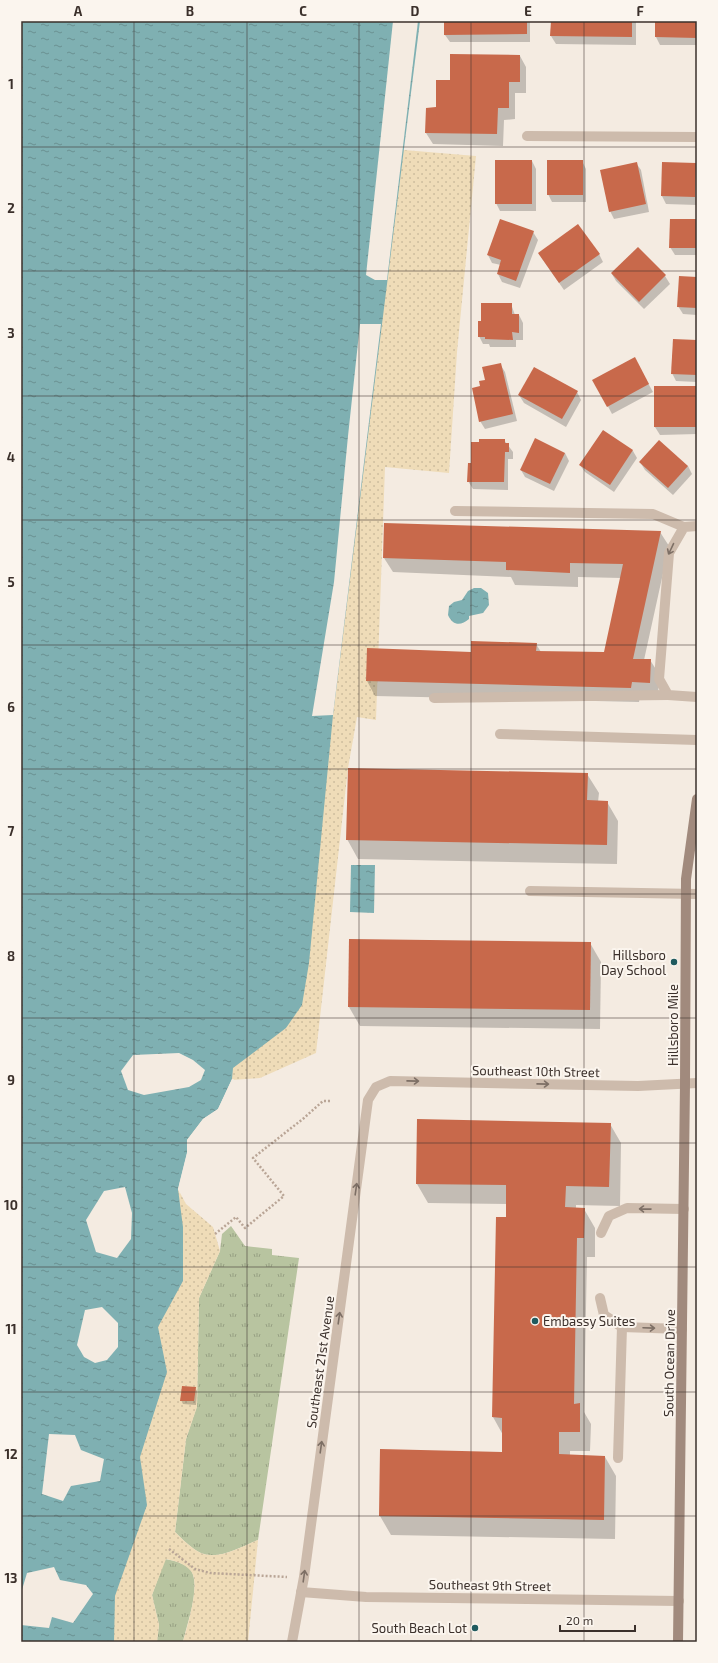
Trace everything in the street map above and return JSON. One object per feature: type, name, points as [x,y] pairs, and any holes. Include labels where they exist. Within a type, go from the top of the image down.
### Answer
[{"type":"main road","name":"Hillsboro Mile","points":[[685,1084],[686,879],[697,799]]},
{"type":"main road","name":"South Ocean Drive","points":[[678,1642],[685,1084]]},
{"type":"street","points":[[527,136],[697,137]]},
{"type":"street","points":[[455,510],[653,514],[684,527],[697,526]]},
{"type":"street","points":[[668,695],[659,679],[668,553],[684,527]]},
{"type":"street","points":[[434,698],[668,695],[697,697]]},
{"type":"street","points":[[500,734],[697,740]]},
{"type":"street","points":[[530,891],[697,894]]},
{"type":"street","name":"Southeast 10th Street","points":[[376,1087],[390,1081],[638,1086],[697,1083]]},
{"type":"street","name":"Southeast 21st Avenue","points":[[292,1642],[301,1592],[368,1100],[376,1087]]},
{"type":"street","points":[[601,1234],[609,1216],[627,1208],[684,1209]]},
{"type":"street","points":[[600,1298],[604,1315],[622,1327],[682,1329]]},
{"type":"street","points":[[618,1458],[622,1327]]},
{"type":"street","name":"Southeast 9th Street","points":[[301,1592],[366,1597],[679,1600]]},
{"type":"path","points":[[215,1234],[236,1217],[245,1228],[284,1196],[253,1158],[304,1118],[322,1101],[330,1101]]},
{"type":"path","points":[[169,1549],[195,1569],[210,1573],[264,1576]]},
{"type":"green space","points":[[231,1226],[245,1246],[272,1249],[272,1255],[299,1258],[258,1540],[226,1553],[210,1555],[194,1549],[175,1532],[186,1439],[197,1406],[199,1298],[220,1251],[222,1234]]},
{"type":"green space","points":[[165,1559],[187,1566],[192,1572],[194,1579],[194,1597],[183,1642],[157,1642],[159,1625],[152,1595]]},
{"type":"sand","points":[[380,148],[476,156],[457,352],[449,473],[385,467],[376,720],[357,717],[348,768],[316,1053],[260,1078],[232,1080],[187,1140],[178,1189],[186,1204],[213,1227],[220,1251],[199,1298],[197,1407],[186,1439],[175,1532],[194,1549],[210,1555],[226,1553],[258,1540],[248,1642],[183,1642],[194,1595],[194,1577],[191,1571],[182,1564],[166,1559],[152,1595],[159,1625],[157,1642],[21,1642]]},
{"type":"water","points":[[21,21],[420,21],[333,715],[309,963],[302,1005],[286,1028],[233,1068],[232,1079],[218,1109],[203,1119],[187,1140],[187,1153],[178,1189],[183,1227],[183,1281],[158,1327],[167,1372],[140,1457],[147,1505],[115,1596],[114,1642],[21,1642]]},
{"type":"water","points":[[474,588],[481,588],[488,593],[489,605],[483,613],[469,616],[469,619],[463,623],[455,623],[448,615],[449,606],[454,602],[462,600],[468,591]]},
{"type":"water","points":[[351,865],[375,865],[374,913],[350,912]]},
{"type":"pier","points":[[393,21],[418,21],[387,280],[375,280],[366,275]]},
{"type":"pier","points":[[360,324],[381,324],[333,715],[312,716],[334,582]]},
{"type":"pier","points":[[179,1053],[193,1060],[205,1070],[201,1080],[189,1087],[144,1095],[128,1090],[121,1071],[133,1055]]},
{"type":"pier","points":[[232,1079],[234,1079],[219,1110],[204,1120],[189,1141],[189,1153],[180,1194],[178,1189],[187,1153],[187,1140],[203,1119],[218,1109]]},
{"type":"pier","points":[[125,1187],[132,1213],[131,1239],[117,1258],[96,1252],[86,1220],[104,1191]]},
{"type":"pier","points":[[102,1307],[118,1323],[118,1347],[107,1360],[95,1363],[84,1357],[77,1345],[85,1310]]},
{"type":"pier","points":[[49,1434],[75,1435],[81,1450],[104,1459],[100,1481],[71,1486],[63,1501],[42,1494]]},
{"type":"pier","points":[[54,1567],[60,1580],[86,1585],[93,1594],[73,1623],[52,1617],[49,1628],[21,1625],[21,1593],[27,1573]]},
{"type":"building","points":[[444,21],[527,21],[527,34],[444,35]]},
{"type":"building","points":[[551,21],[632,21],[632,37],[550,36]]},
{"type":"building","points":[[655,21],[697,21],[697,38],[655,37]]},
{"type":"building","points":[[450,54],[520,55],[520,82],[509,82],[509,108],[498,108],[497,134],[425,133],[426,108],[436,107],[436,80],[450,80]]},
{"type":"building","points":[[495,160],[532,160],[532,204],[495,204]]},
{"type":"building","points":[[547,160],[583,160],[583,195],[547,195]]},
{"type":"building","points":[[637,162],[646,204],[609,212],[600,170]]},
{"type":"building","points":[[662,162],[696,163],[695,197],[661,196]]},
{"type":"building","points":[[500,219],[534,231],[516,281],[497,274],[501,260],[487,255]]},
{"type":"building","points":[[670,219],[697,219],[697,248],[669,248]]},
{"type":"building","points":[[578,224],[600,254],[559,283],[538,253]]},
{"type":"building","points":[[638,247],[666,275],[639,302],[611,273]]},
{"type":"building","points":[[679,276],[697,277],[697,308],[677,307]]},
{"type":"building","points":[[481,303],[512,303],[512,314],[519,314],[519,333],[512,332],[513,340],[485,339],[485,337],[478,337],[478,321],[481,321]]},
{"type":"building","points":[[673,339],[697,340],[697,375],[671,374]]},
{"type":"building","points":[[635,357],[649,384],[607,407],[592,380]]},
{"type":"building","points":[[501,363],[513,414],[479,422],[472,388],[480,386],[479,381],[485,380],[482,367]]},
{"type":"building","points":[[534,367],[578,391],[562,419],[518,395]]},
{"type":"building","points":[[654,386],[697,386],[697,427],[654,427]]},
{"type":"building","points":[[603,430],[633,450],[610,485],[579,465]]},
{"type":"building","points":[[535,438],[565,453],[550,484],[520,470]]},
{"type":"building","points":[[479,439],[505,439],[505,443],[509,443],[509,452],[505,452],[504,482],[467,482],[468,463],[471,463],[471,442],[479,442]]},
{"type":"building","points":[[659,440],[688,466],[668,488],[639,462]]},
{"type":"building","points":[[384,523],[661,531],[633,659],[651,659],[650,683],[632,682],[631,688],[366,681],[367,648],[471,652],[471,641],[537,643],[536,651],[604,652],[623,564],[570,563],[570,573],[506,570],[506,562],[383,558]]},
{"type":"building","points":[[348,768],[588,773],[587,800],[608,801],[607,845],[346,840]]},
{"type":"building","points":[[349,939],[591,942],[590,1010],[348,1007]]},
{"type":"building","name":"Embassy Suites","points":[[417,1119],[611,1123],[609,1187],[566,1186],[565,1207],[585,1208],[584,1238],[577,1238],[574,1404],[580,1403],[580,1432],[559,1432],[559,1454],[605,1456],[604,1520],[379,1516],[380,1449],[502,1452],[502,1418],[492,1417],[496,1217],[506,1217],[506,1185],[416,1184]]},
{"type":"building","points":[[182,1386],[196,1387],[194,1401],[180,1401]]},
{"type":"place","name":"Hillsboro Day School","points":[[674,962]]},
{"type":"place","name":"Embassy Suites","points":[[535,1321]]},
{"type":"place","name":"South Beach Lot","points":[[475,1628]]}]
